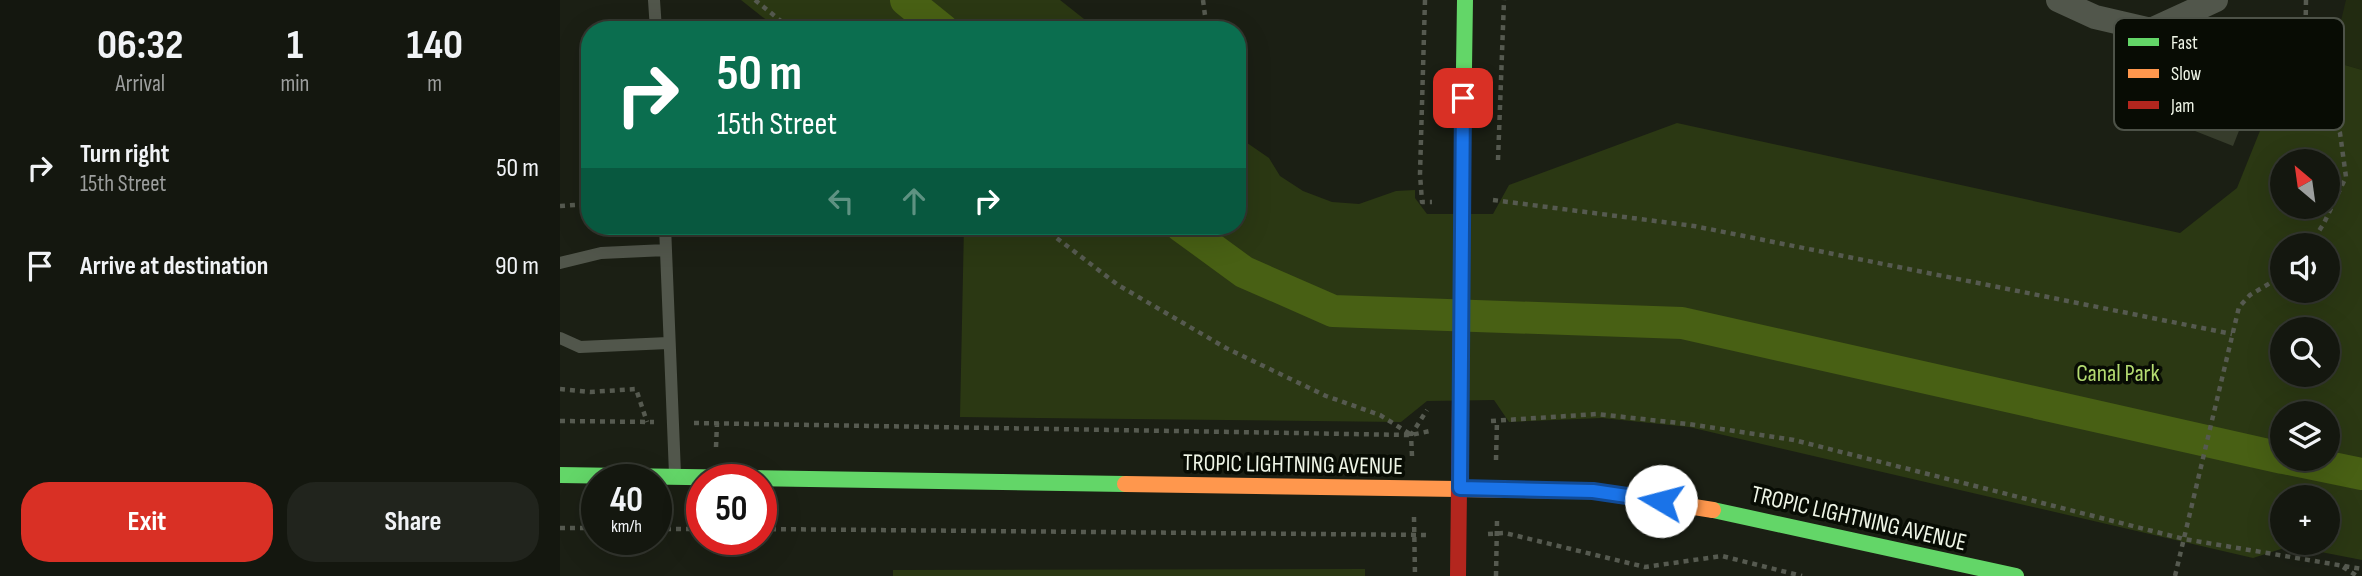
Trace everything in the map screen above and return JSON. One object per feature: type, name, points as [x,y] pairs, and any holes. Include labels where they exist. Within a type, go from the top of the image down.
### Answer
[{"type":"main road","points":[[1458,576],[1462,401],[1460,209],[1465,0]]},
{"type":"main road","name":"TROPIC LIGHTNING AVENUE","points":[[560,475],[1593,491],[1686,505],[2015,576]]},
{"type":"street","points":[[2058,0],[2095,17],[2114,21]]},
{"type":"street","points":[[2177,18],[2216,0]]},
{"type":"lane","points":[[654,0],[655,21]]},
{"type":"lane","points":[[665,235],[675,476]]},
{"type":"lane","points":[[560,263],[601,253],[666,250]]},
{"type":"lane","points":[[560,338],[580,347],[668,343]]},
{"type":"path","points":[[755,0],[781,21]]},
{"type":"path","points":[[1203,0],[1206,21]]},
{"type":"path","points":[[1425,0],[1422,202],[1460,209],[1497,200],[1693,226],[2232,334]]},
{"type":"path","points":[[1498,173],[1504,0]]},
{"type":"path","points":[[2306,0],[2306,18]]},
{"type":"path","points":[[2318,233],[2346,177],[2339,130]]},
{"type":"path","points":[[1497,187],[1497,200]]},
{"type":"path","points":[[560,206],[581,205]]},
{"type":"path","points":[[1053,235],[1118,285],[1226,348],[1326,396],[1380,415],[1411,435]]},
{"type":"path","points":[[2175,576],[2239,307],[2250,295],[2270,283]]},
{"type":"path","points":[[560,389],[590,392],[636,389],[647,422]]},
{"type":"path","points":[[1411,435],[1433,401]]},
{"type":"path","points":[[1461,424],[1597,414],[1794,440],[2184,539],[2362,569]]},
{"type":"path","points":[[560,421],[1411,435]]},
{"type":"path","points":[[560,528],[581,528]]},
{"type":"path","points":[[777,529],[1459,535],[1505,533],[1645,567],[1722,556],[1802,576]]},
{"type":"path","points":[[2342,566],[2357,576]]},
{"type":"shaded area","points":[[2346,0],[2362,0],[2362,70],[2344,65],[2344,18],[2342,18]]},
{"type":"green space","points":[[741,0],[1060,0],[1087,21],[768,21]]},
{"type":"green space","name":"Canal Park","points":[[2344,65],[2362,70],[2362,560],[2336,555],[2340,555],[2340,485],[2270,485],[2270,552],[2253,558],[1689,427],[1602,418],[1509,422],[1494,400],[1427,401],[1401,422],[960,417],[964,235],[1246,235],[1246,142],[1269,158],[1280,176],[1303,191],[1332,202],[1359,204],[1396,191],[1415,190],[1415,198],[1427,214],[1493,214],[1509,185],[1677,123],[2180,233],[2237,188],[2260,130],[2344,130]]},
{"type":"green space","points":[[1365,569],[1365,576],[893,576],[893,570]]},
{"type":"building","points":[[2193,130],[2239,130],[2233,146]]},
{"type":"waterway","points":[[906,0],[932,21]]},
{"type":"waterway","points":[[1193,235],[1244,272],[1333,311],[1682,323],[2270,455]]},
{"type":"waterway","points":[[2340,469],[2362,474]]},
{"type":"traffic: fast","points":[[1463,136],[1465,0]]},
{"type":"traffic: fast","points":[[560,475],[1125,484]]},
{"type":"traffic: fast","points":[[1713,510],[2016,576]]},
{"type":"traffic: slow","points":[[1125,484],[1593,491],[1713,510]]},
{"type":"traffic: jam","points":[[1458,576],[1463,136]]},
{"type":"route","points":[[1463,98],[1460,203],[1460,488],[1593,491],[1661,501]]}]
